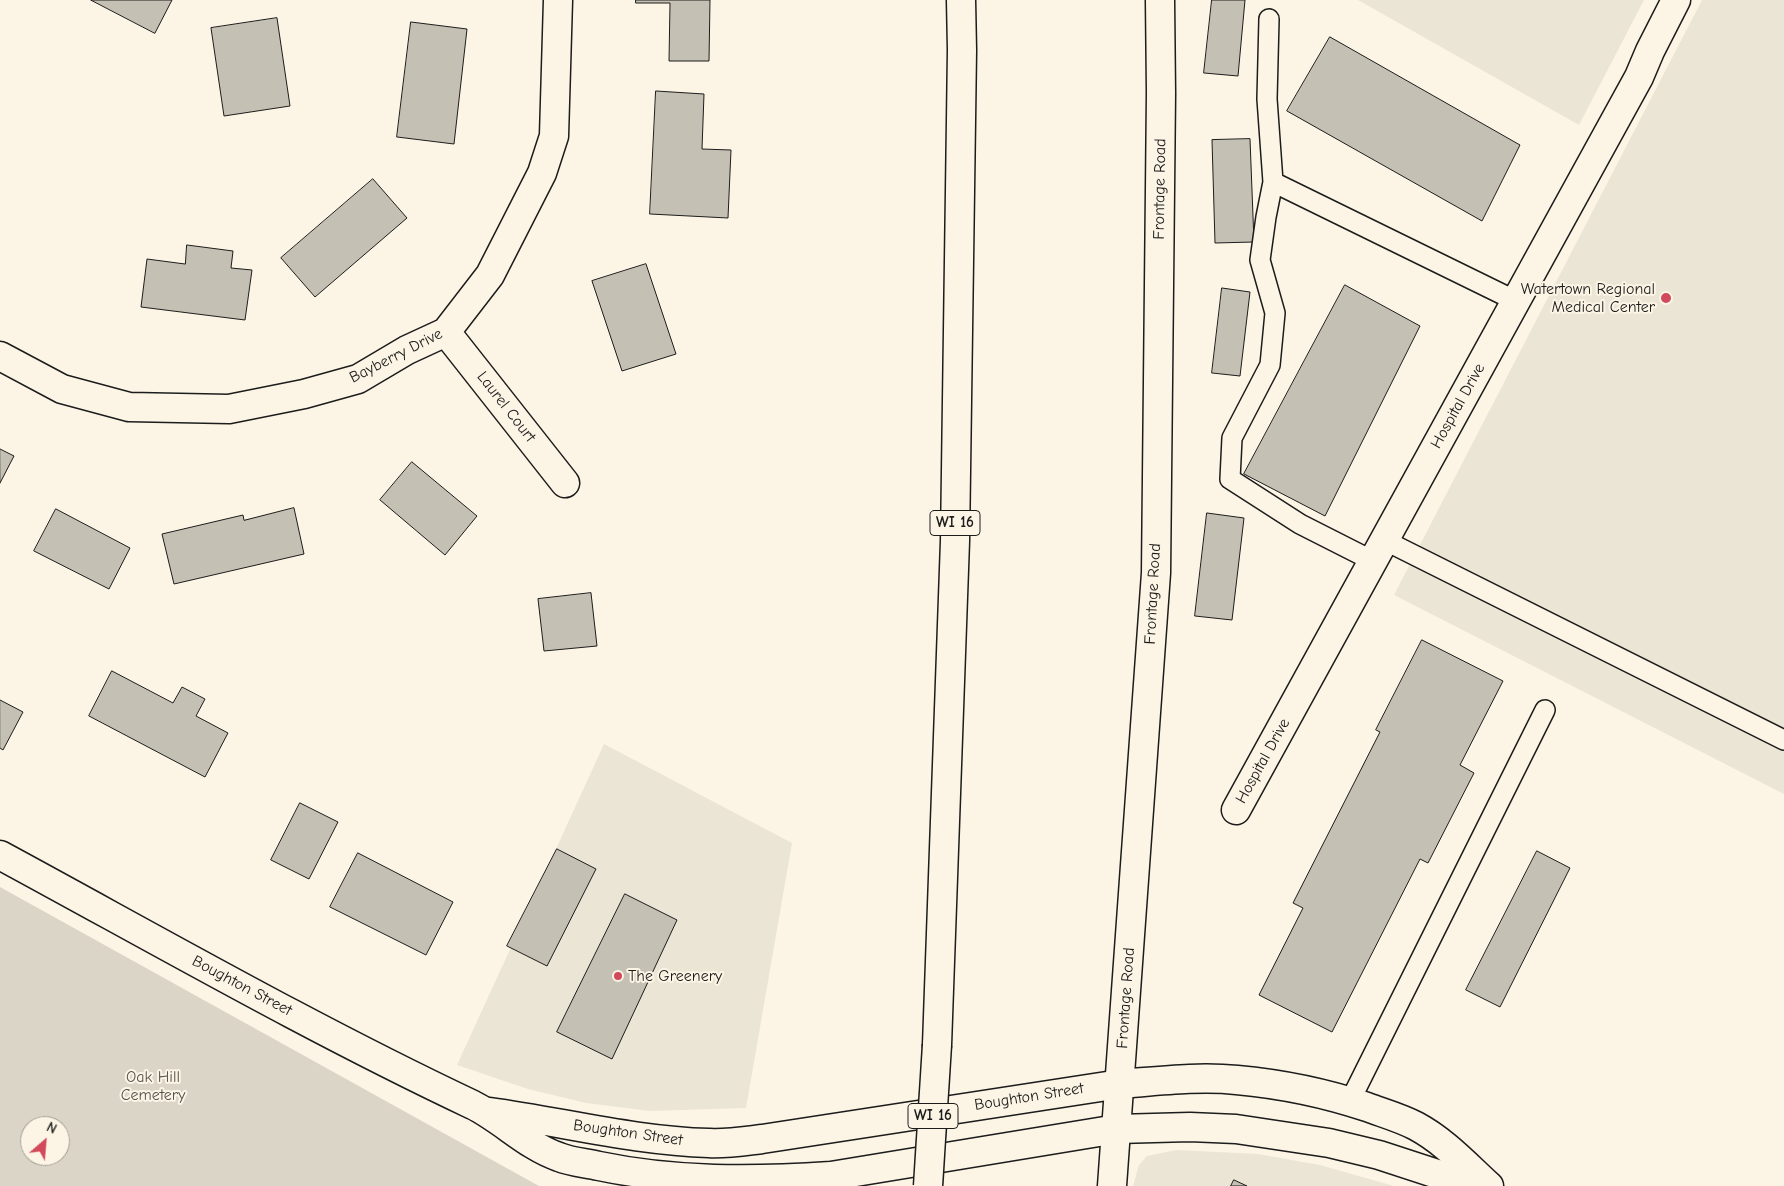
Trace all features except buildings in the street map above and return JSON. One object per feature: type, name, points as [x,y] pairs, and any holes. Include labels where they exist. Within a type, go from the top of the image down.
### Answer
[{"type":"main road","name":"Bayberry Drive","points":[[0,356],[62,389],[129,407],[229,409],[304,394],[358,380],[406,350],[446,332],[490,275],[542,173],[554,136],[558,0]]},
{"type":"main road","name":"WI 16","points":[[928,1186],[937,1045],[955,531],[962,50],[961,0]]},
{"type":"main road","name":"Frontage Road","points":[[1112,1186],[1156,573],[1160,0]]},
{"type":"main road","name":"Hospital Drive","points":[[1236,810],[1639,77],[1676,0]]},
{"type":"main road","name":"Laurel Court","points":[[446,332],[565,483]]},
{"type":"main road","name":"Boughton Street","points":[[0,855],[395,1068],[486,1111],[538,1148],[560,1158],[620,1170],[696,1179],[789,1179],[831,1176],[1117,1129],[1190,1127],[1236,1129],[1329,1143],[1379,1154],[1474,1186]]},
{"type":"main road","name":"Boughton Street","points":[[486,1111],[664,1140],[711,1144],[762,1139],[1120,1084],[1178,1079],[1236,1080],[1312,1092],[1350,1101],[1416,1126],[1442,1143],[1489,1186]]},
{"type":"lane","points":[[1269,19],[1267,99],[1273,182],[1260,260],[1275,313],[1270,365],[1232,438],[1230,479],[1300,524],[1378,550],[1784,740]]},
{"type":"lane","points":[[1273,182],[1516,301]]},
{"type":"lane","points":[[1350,1101],[1545,710]]},
{"type":"shaded area","points":[[1358,0],[1644,0],[1579,125]]},
{"type":"shaded area","name":"Watertown Regional Medical Center","points":[[1702,0],[1784,0],[1784,794],[1394,595]]},
{"type":"shaded area","points":[[604,744],[792,843],[746,1108],[650,1111],[586,1103],[528,1089],[457,1065]]},
{"type":"shaded area","points":[[1176,1150],[1258,1154],[1320,1165],[1394,1186],[1133,1186],[1139,1165],[1147,1156]]},
{"type":"green space","name":"Oak Hill Cemetery","points":[[0,887],[539,1186],[0,1186]]},
{"type":"place","name":"Watertown Regional Medical Center","points":[[1666,298]]},
{"type":"place","name":"The Greenery","points":[[618,976]]}]
